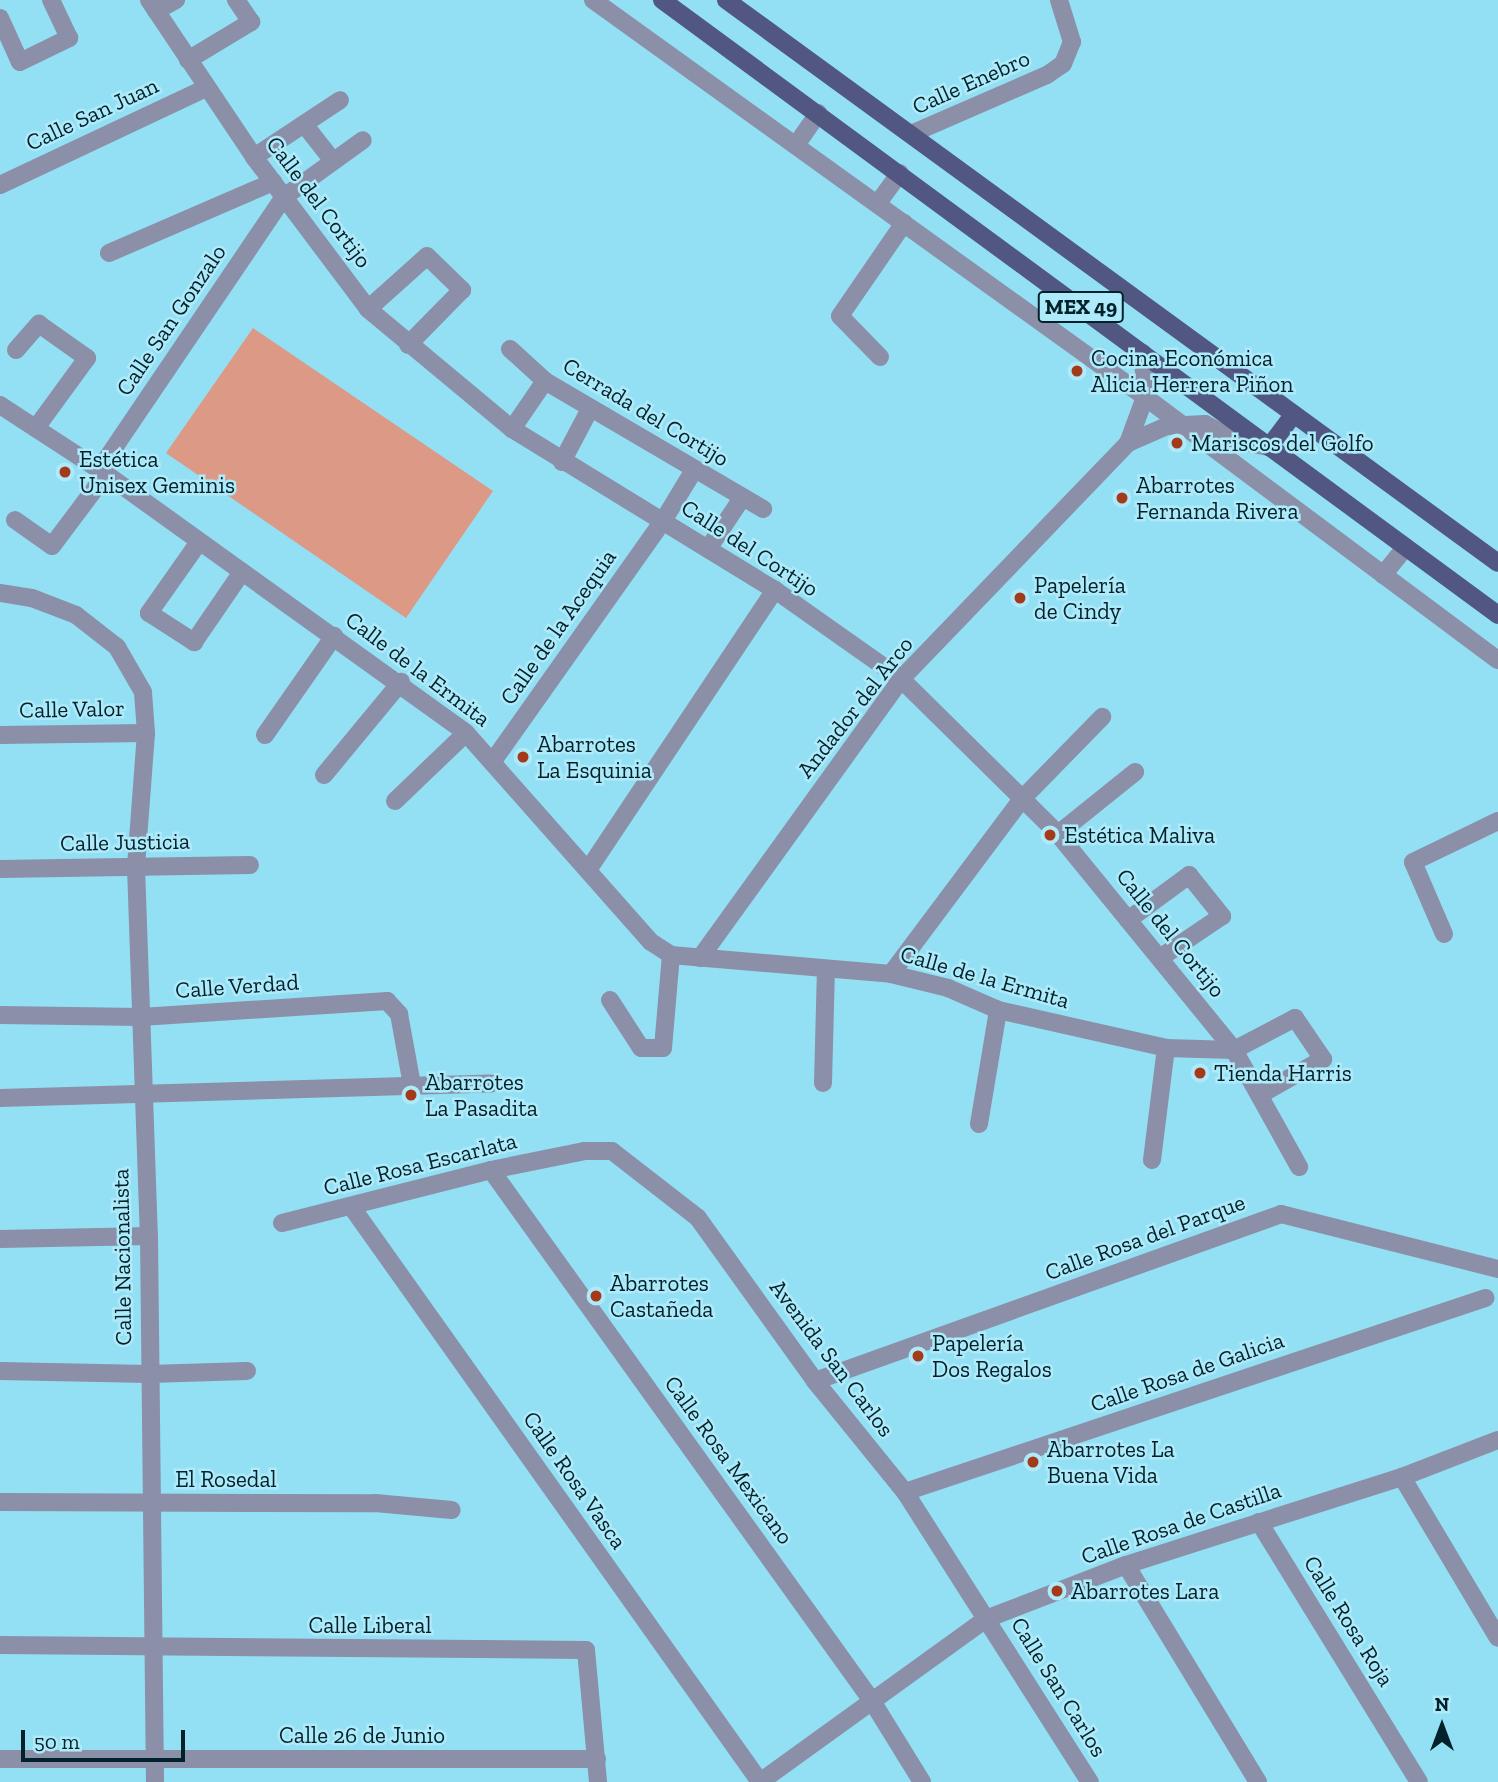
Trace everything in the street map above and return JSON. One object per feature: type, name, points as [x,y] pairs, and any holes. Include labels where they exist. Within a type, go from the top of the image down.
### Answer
[{"type":"main road","name":"MEX 49","points":[[662,0],[1498,614]]},
{"type":"main road","name":"MEX 49","points":[[726,0],[1498,563]]},
{"type":"main road","points":[[1269,447],[1294,414]]},
{"type":"street","points":[[0,18],[20,62],[69,38],[51,0]]},
{"type":"street","points":[[153,6],[176,0]]},
{"type":"street","points":[[188,60],[251,22],[236,0]]},
{"type":"street","points":[[593,0],[878,203],[1497,656]]},
{"type":"street","name":"Calle Enebro","points":[[911,134],[1048,75],[1063,64],[1072,42],[1059,0]]},
{"type":"street","name":"Calle del Cortijo","points":[[153,6],[254,157],[368,309],[512,429],[775,590],[901,679],[1058,834],[1234,1050],[1298,1167]]},
{"type":"street","name":"Calle San Juan","points":[[0,185],[206,88]]},
{"type":"street","points":[[254,157],[340,100]]},
{"type":"street","points":[[796,145],[818,113]]},
{"type":"street","points":[[304,124],[333,160]]},
{"type":"street","name":"Calle San Gonzalo","points":[[15,520],[52,546],[284,197],[363,141]]},
{"type":"street","points":[[878,203],[900,173]]},
{"type":"street","points":[[108,253],[273,182]]},
{"type":"street","points":[[880,357],[843,320],[841,310],[904,223]]},
{"type":"street","points":[[368,309],[427,257],[462,290],[408,345]]},
{"type":"street","points":[[16,350],[38,324],[87,358],[37,428]]},
{"type":"street","name":"Cerrada del Cortijo","points":[[510,349],[545,381],[763,509]]},
{"type":"street","name":"Andador del Arco","points":[[700,958],[901,679],[1128,443],[1145,397],[1143,353]]},
{"type":"street","points":[[512,429],[545,381]]},
{"type":"street","name":"Calle de la Ermita","points":[[0,405],[103,472],[401,682],[466,733],[494,761],[651,942],[671,955],[891,974],[948,988],[998,1010],[1166,1048],[1234,1050]]},
{"type":"street","points":[[562,462],[590,409]]},
{"type":"street","name":"Andador del Arco","points":[[1128,443],[1180,424],[1205,424],[1235,440],[1269,447]]},
{"type":"street","name":"Calle de la Acequia","points":[[494,761],[663,521],[694,470]]},
{"type":"street","points":[[708,549],[742,498]]},
{"type":"street","points":[[199,542],[149,613],[194,642],[242,572]]},
{"type":"street","points":[[1384,575],[1406,547]]},
{"type":"street","points":[[588,870],[775,590]]},
{"type":"street","name":"Calle Nacionalista","points":[[0,593],[32,598],[76,615],[117,647],[143,692],[146,733],[136,867],[142,1097],[149,1236],[155,1782]]},
{"type":"street","points":[[265,736],[334,636]]},
{"type":"street","points":[[324,775],[401,682]]},
{"type":"street","points":[[891,974],[1022,799],[1102,717]]},
{"type":"street","name":"Calle Valor","points":[[0,735],[146,733]]},
{"type":"street","points":[[395,801],[466,733]]},
{"type":"street","points":[[1058,834],[1135,772]]},
{"type":"street","points":[[1444,934],[1413,862],[1498,821]]},
{"type":"street","name":"Calle Justicia","points":[[0,869],[250,865]]},
{"type":"street","points":[[1128,920],[1189,875],[1222,916],[1160,958]]},
{"type":"street","points":[[610,1000],[641,1048],[663,1048],[671,955]]},
{"type":"street","points":[[823,1083],[826,969]]},
{"type":"street","name":"Calle Verdad","points":[[0,1014],[141,1017],[387,1001],[399,1014],[412,1084]]},
{"type":"street","points":[[979,1124],[998,1010]]},
{"type":"street","points":[[1234,1050],[1295,1018],[1323,1059],[1260,1096]]},
{"type":"street","points":[[1152,1160],[1166,1048]]},
{"type":"street","points":[[0,1098],[142,1097],[412,1084],[491,1083]]},
{"type":"street","name":"Calle Rosa Escarlata","points":[[282,1223],[491,1170],[584,1151],[612,1151]]},
{"type":"street","name":"Avenida San Carlos","points":[[612,1151],[698,1218],[816,1381],[905,1492],[986,1619]]},
{"type":"street","name":"Calle Rosa Mexicano","points":[[491,1170],[872,1701],[922,1782]]},
{"type":"street","name":"Calle Rosa Vasca","points":[[351,1206],[760,1782]]},
{"type":"street","name":"Calle Rosa del Parque","points":[[816,1381],[1280,1214],[1498,1269]]},
{"type":"street","points":[[0,1239],[149,1236]]},
{"type":"street","points":[[1492,1302],[1498,1277]]},
{"type":"street","name":"Calle Rosa de Galicia","points":[[905,1492],[1492,1302]]},
{"type":"street","points":[[0,1371],[149,1374],[247,1371]]},
{"type":"street","name":"Calle Rosa de Castilla","points":[[760,1782],[986,1619],[1126,1565],[1402,1477],[1498,1440]]},
{"type":"street","points":[[1402,1477],[1498,1638]]},
{"type":"street","name":"El Rosedal","points":[[0,1502],[374,1503],[452,1510]]},
{"type":"street","name":"Calle Rosa Roja","points":[[1259,1522],[1419,1782]]},
{"type":"street","points":[[1126,1565],[1258,1782]]},
{"type":"street","name":"Calle San Carlos","points":[[986,1619],[1090,1782]]},
{"type":"street","name":"Calle Liberal","points":[[0,1646],[586,1650],[597,1759]]},
{"type":"street","name":"Calle 26 de Junio","points":[[0,1759],[597,1759]]},
{"type":"street","points":[[597,1759],[598,1782]]},
{"type":"shaded area","points":[[253,328],[493,491],[406,618],[166,453]]},
{"type":"place","name":"Cocina Económica Alicia Herrera Piñon","points":[[1077,371]]},
{"type":"place","name":"Mariscos del Golfo","points":[[1177,443]]},
{"type":"place","name":"Estética Unisex Geminis","points":[[65,472]]},
{"type":"place","name":"Abarrotes Fernanda Rivera","points":[[1122,498]]},
{"type":"place","name":"Papelería de Cindy","points":[[1020,598]]},
{"type":"place","name":"Abarrotes La Esquinia","points":[[523,757]]},
{"type":"place","name":"Estética Maliva","points":[[1050,835]]},
{"type":"place","name":"Tienda Harris","points":[[1200,1073]]},
{"type":"place","name":"Abarrotes La Pasadita","points":[[411,1095]]},
{"type":"place","name":"Abarrotes Castañeda","points":[[596,1296]]},
{"type":"place","name":"Papelería Dos Regalos","points":[[918,1356]]},
{"type":"place","name":"Abarrotes La Buena Vida","points":[[1033,1462]]},
{"type":"place","name":"Abarrotes Lara","points":[[1057,1591]]}]
